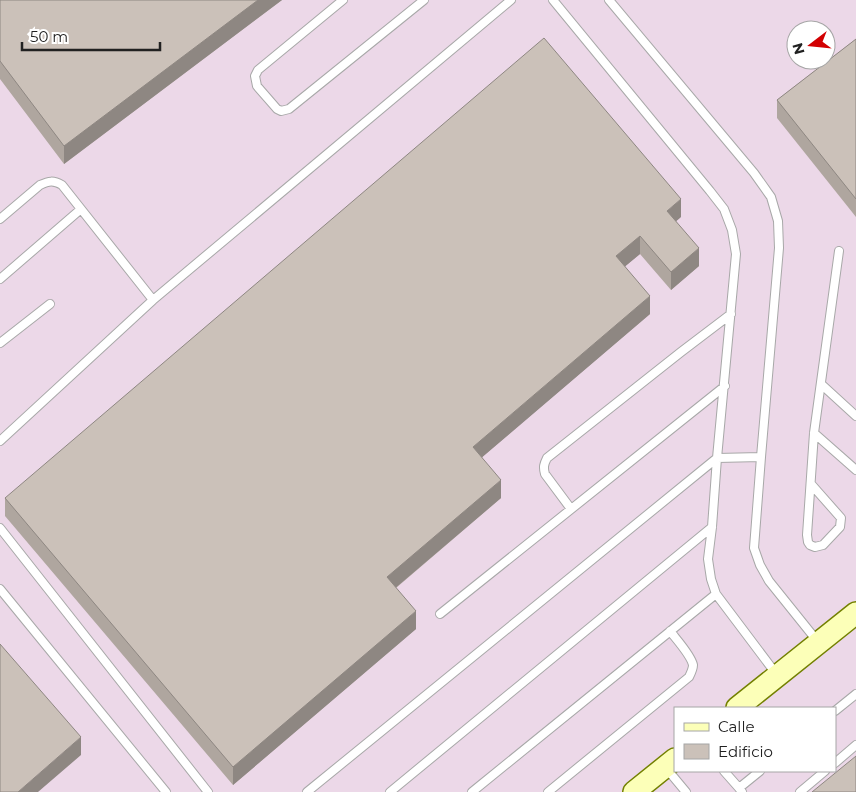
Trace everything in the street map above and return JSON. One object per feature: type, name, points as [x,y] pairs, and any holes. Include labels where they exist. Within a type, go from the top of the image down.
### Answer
[{"type":"street","points":[[738,707],[856,612]]},
{"type":"street","points":[[634,792],[670,762]]},
{"type":"lane","points":[[343,0],[258,70],[255,76],[257,86],[277,109],[281,111],[289,109],[424,0]]},
{"type":"lane","points":[[0,441],[153,300],[511,0]]},
{"type":"lane","points":[[553,0],[724,209],[732,230],[736,254],[708,559],[716,594],[777,675]]},
{"type":"lane","points":[[609,0],[754,173],[771,197],[778,221],[779,248],[760,457],[754,548],[760,565],[769,581],[819,643]]},
{"type":"lane","points":[[0,219],[40,185],[56,181],[62,185],[153,300]]},
{"type":"lane","points":[[0,279],[81,209]]},
{"type":"lane","points":[[811,484],[841,518],[840,527],[818,547],[810,545],[807,535],[814,433],[839,251]]},
{"type":"lane","points":[[0,343],[50,304]]},
{"type":"lane","points":[[571,510],[545,474],[544,464],[547,458],[731,314]]},
{"type":"lane","points":[[821,384],[856,416]]},
{"type":"lane","points":[[440,614],[725,386]]},
{"type":"lane","points":[[814,433],[856,470]]},
{"type":"lane","points":[[307,792],[718,458],[760,457]]},
{"type":"lane","points":[[390,792],[712,527]]},
{"type":"lane","points":[[0,528],[208,792]]},
{"type":"lane","points":[[0,589],[166,792]]},
{"type":"lane","points":[[472,792],[716,594]]},
{"type":"lane","points":[[548,792],[689,677],[693,664],[670,630]]},
{"type":"lane","points":[[836,710],[856,694]]},
{"type":"lane","points":[[836,762],[856,745]]},
{"type":"lane","points":[[675,772],[686,792]]},
{"type":"lane","points":[[725,772],[740,790],[759,772]]},
{"type":"lane","points":[[800,792],[824,772]]},
{"type":"shaded area","points":[[0,0],[856,0],[856,792],[0,792]]},
{"type":"building","points":[[0,0],[258,0],[64,146],[0,61]]},
{"type":"building","points":[[544,38],[681,199],[667,211],[699,248],[671,272],[640,236],[616,256],[650,296],[473,447],[501,480],[387,577],[416,611],[233,767],[5,498]]},
{"type":"building","points":[[856,39],[856,199],[777,100],[816,70],[836,70],[836,54]]},
{"type":"building","points":[[0,644],[81,737],[18,792],[0,792]]},
{"type":"building","points":[[856,756],[856,792],[812,792]]}]
